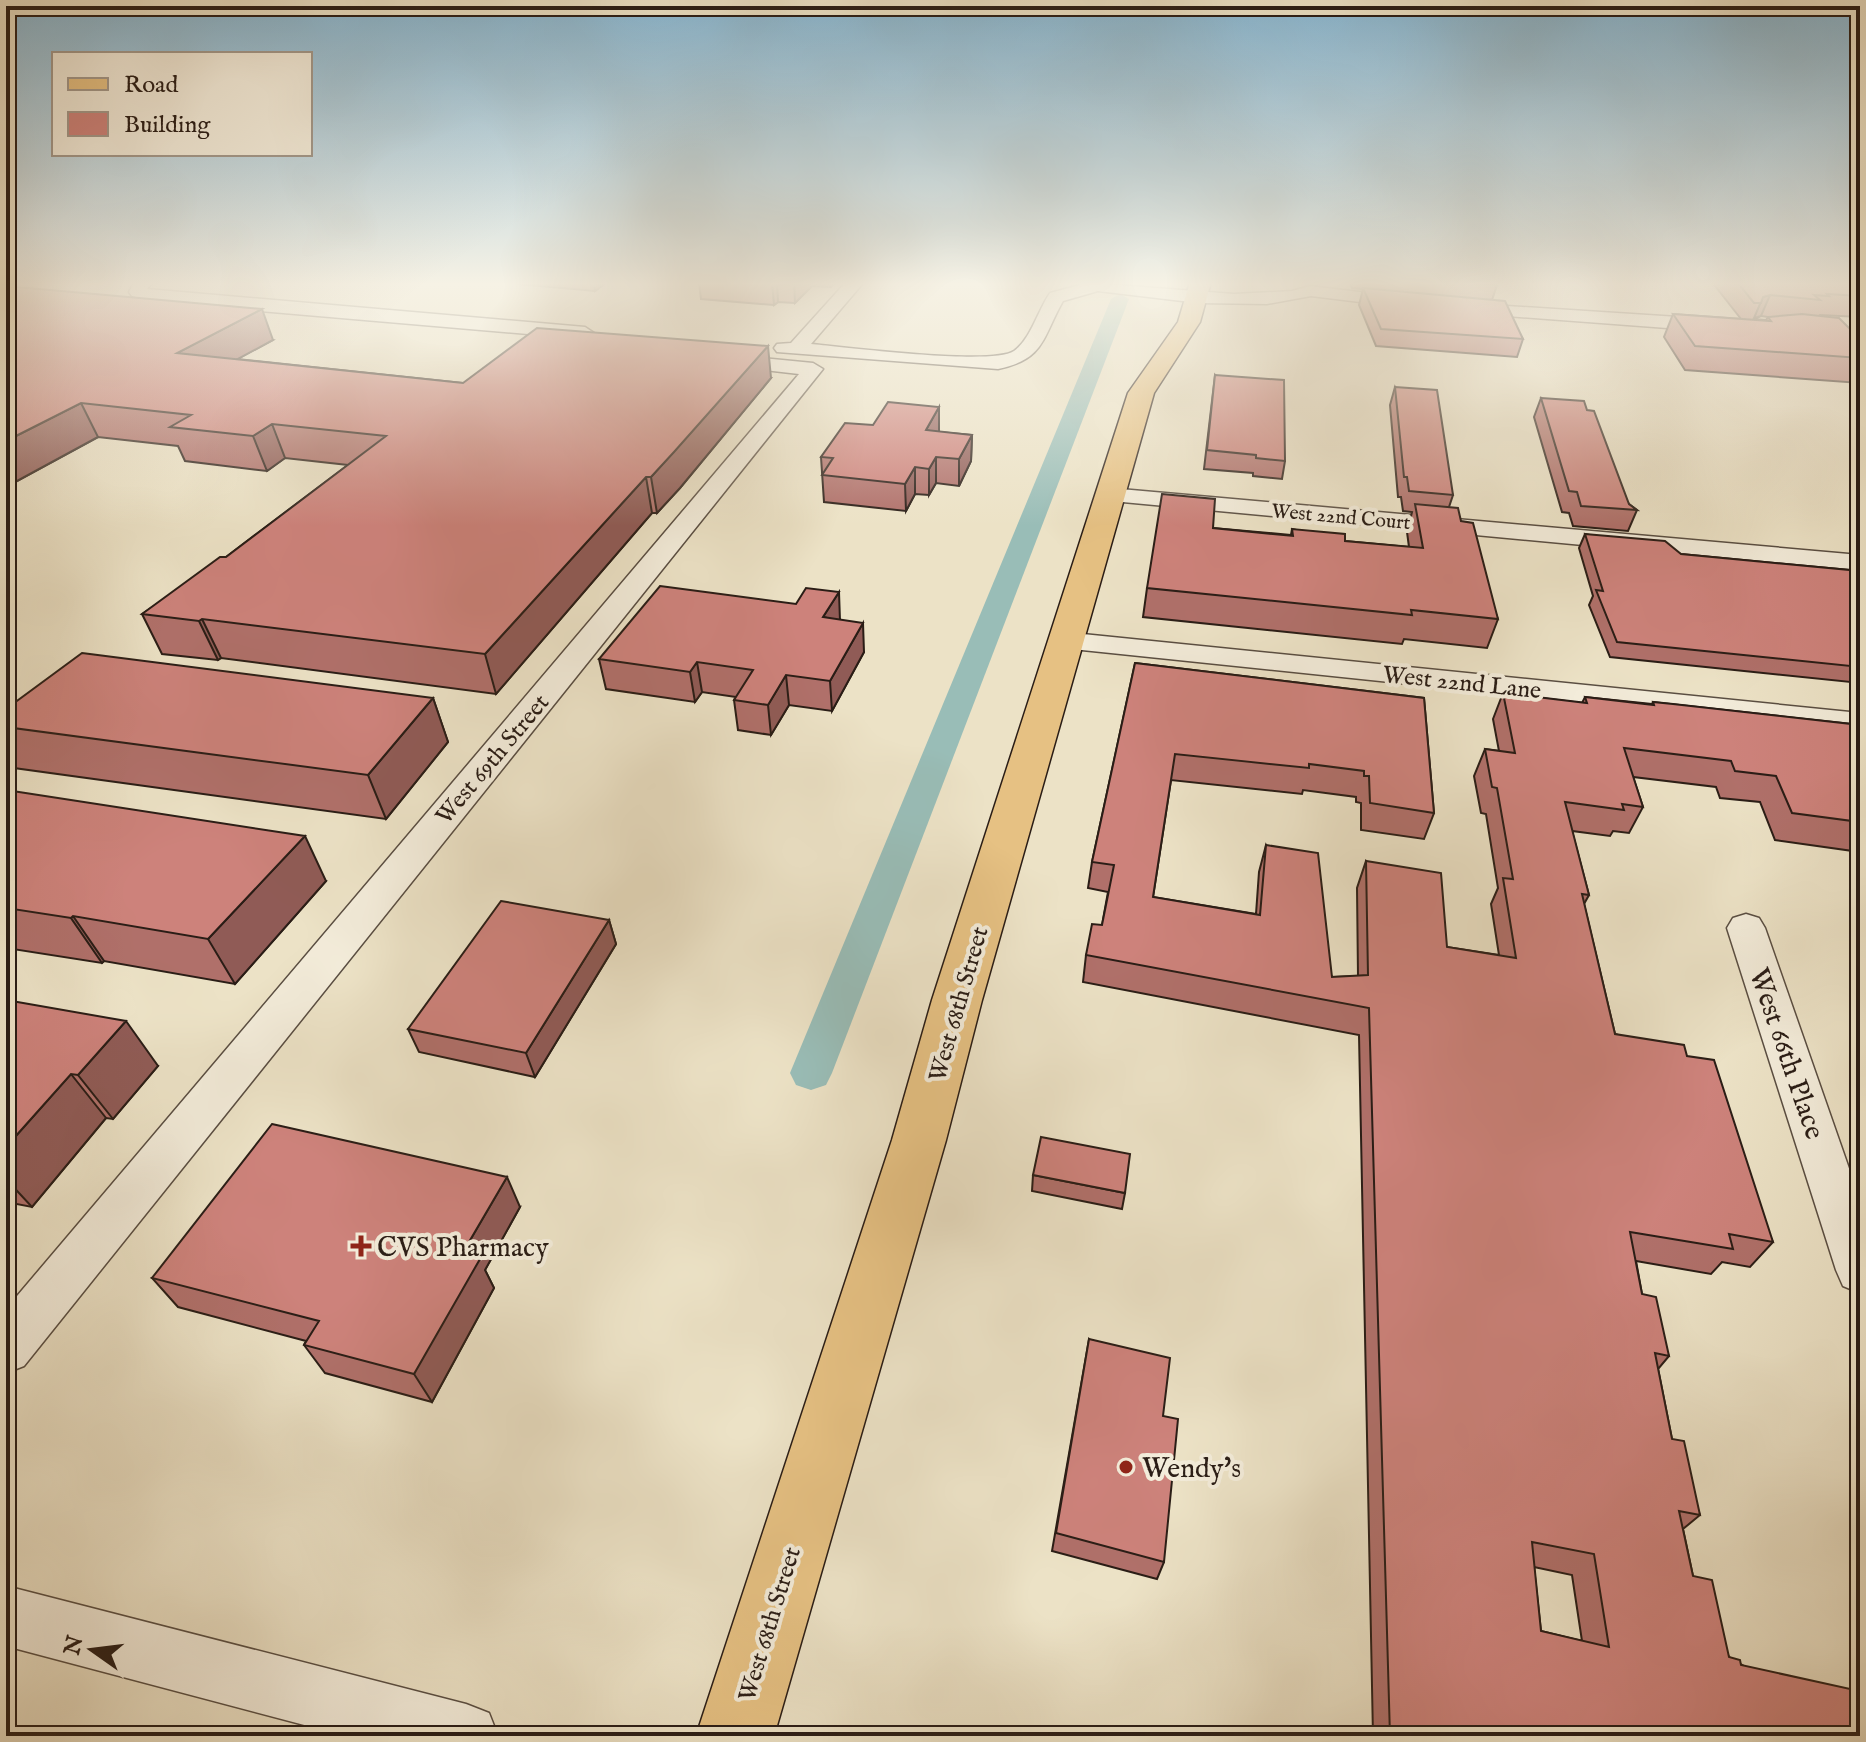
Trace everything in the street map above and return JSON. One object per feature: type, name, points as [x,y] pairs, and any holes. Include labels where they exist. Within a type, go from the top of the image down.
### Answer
[{"type":"main road","name":"West 68th Street","points":[[735,1736],[919,1140],[1063,641],[1141,393],[1160,363]]},
{"type":"street","name":"West 69th Street","points":[[6,1348],[813,369],[779,363]]},
{"type":"street","name":"West 22nd Court","points":[[1109,495],[1860,563]]},
{"type":"street","name":"West 22nd Lane","points":[[1063,641],[1860,722]]},
{"type":"street","name":"West 66th Place","points":[[1746,928],[1860,1270]]},
{"type":"street","points":[[6,1616],[466,1736]]},
{"type":"building","points":[[6,363],[275,363],[463,383],[490,363],[753,363],[485,654],[142,614],[220,557],[226,557],[386,436],[272,424],[253,436],[170,427],[191,415],[81,403],[6,441]]},
{"type":"building","points":[[1215,375],[1284,380],[1285,461],[1207,450]]},
{"type":"building","points":[[1395,387],[1437,390],[1453,495],[1409,491],[1407,477],[1404,477]]},
{"type":"building","points":[[1541,398],[1584,401],[1587,410],[1594,411],[1629,504],[1637,510],[1581,506],[1577,492],[1569,491]]},
{"type":"building","points":[[888,402],[939,407],[926,430],[972,435],[959,459],[936,457],[929,469],[915,467],[905,484],[822,475],[833,458],[821,457],[845,423],[873,425]]},
{"type":"building","points":[[1162,494],[1215,499],[1213,528],[1293,536],[1292,529],[1345,534],[1345,541],[1423,548],[1415,504],[1458,508],[1461,521],[1473,523],[1498,619],[1411,610],[1412,615],[1147,588]]},
{"type":"building","points":[[1585,534],[1665,541],[1681,554],[1860,571],[1860,667],[1617,642],[1596,590],[1603,591]]},
{"type":"building","points":[[660,586],[796,604],[806,588],[839,592],[823,617],[863,623],[830,681],[786,675],[768,705],[734,700],[753,670],[697,662],[690,672],[599,659]]},
{"type":"building","points":[[82,653],[433,698],[368,775],[6,727],[6,709]]},
{"type":"building","points":[[1135,663],[1424,698],[1434,813],[1370,803],[1369,776],[1364,776],[1364,771],[1175,754],[1153,897],[1260,915],[1266,845],[1318,853],[1332,977],[1368,975],[1366,861],[1441,873],[1447,947],[1516,958],[1503,878],[1513,879],[1497,788],[1492,787],[1485,749],[1515,753],[1503,693],[1587,703],[1585,697],[1654,705],[1653,702],[1860,725],[1860,822],[1792,813],[1776,776],[1735,771],[1731,761],[1624,748],[1643,807],[1622,804],[1624,810],[1565,802],[1589,895],[1582,894],[1615,1034],[1684,1045],[1687,1056],[1714,1060],[1773,1242],[1729,1234],[1733,1249],[1630,1232],[1642,1294],[1656,1297],[1669,1356],[1655,1353],[1672,1439],[1684,1441],[1700,1515],[1679,1511],[1693,1576],[1712,1580],[1729,1657],[1740,1660],[1741,1665],[1855,1690],[1860,1707],[1860,1736],[1390,1736],[1369,1008],[1086,955],[1092,924],[1102,925],[1114,865],[1092,862]],"holes":[[[1532,1542],[1594,1554],[1609,1647],[1541,1631]]]},
{"type":"building","points":[[6,790],[305,836],[208,939],[6,908]]},
{"type":"building","points":[[501,901],[609,920],[526,1053],[408,1029]]},
{"type":"building","points":[[6,1000],[126,1021],[78,1075],[71,1074],[6,1147]]},
{"type":"building","name":"CVS Pharmacy","points":[[272,1124],[507,1177],[462,1254],[480,1259],[414,1374],[304,1345],[319,1321],[152,1278]]},
{"type":"building","points":[[1041,1137],[1130,1154],[1125,1193],[1033,1175]]},
{"type":"building","name":"Wendy's","points":[[1089,1339],[1170,1358],[1163,1416],[1178,1419],[1164,1562],[1056,1533]]},
{"type":"waterway","points":[[811,1073],[1094,363]]},
{"type":"place","name":"CVS Pharmacy","points":[[361,1246]]},
{"type":"place","name":"Wendy's","points":[[1126,1467]]}]
